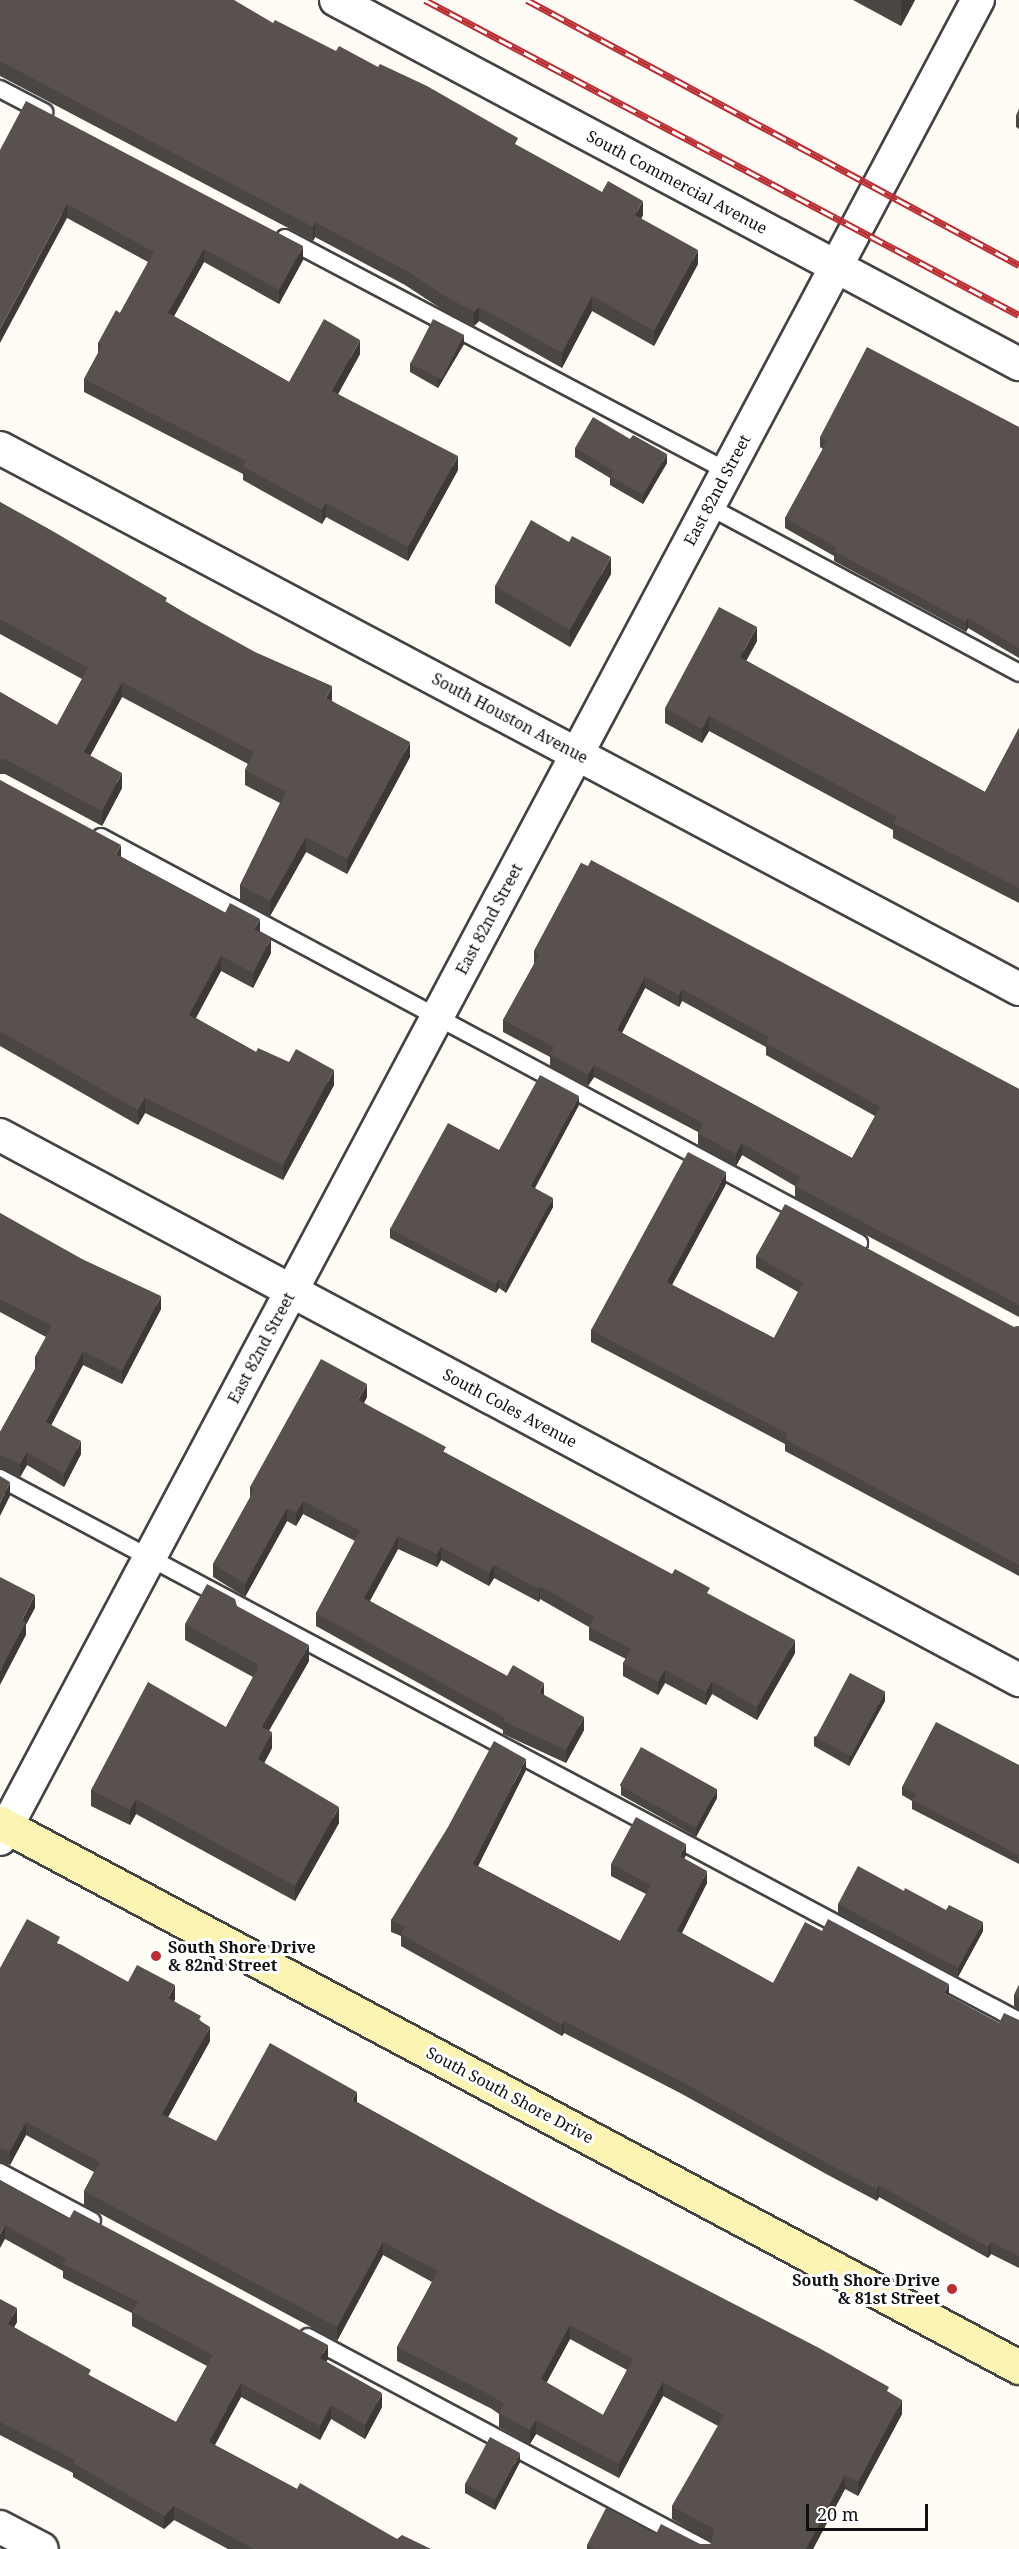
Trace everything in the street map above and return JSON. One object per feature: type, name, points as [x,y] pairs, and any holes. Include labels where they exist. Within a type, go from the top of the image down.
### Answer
[{"type":"street","name":"South Commercial Avenue","points":[[336,0],[1019,364]]},
{"type":"street","name":"East 82nd Street","points":[[2,1829],[150,1557],[978,0]]},
{"type":"street","name":"South Houston Avenue","points":[[0,448],[1019,989]]},
{"type":"street","name":"South Coles Avenue","points":[[0,1135],[1019,1680]]},
{"type":"street","name":"South South Shore Drive","points":[[2,1829],[1019,2367]]},
{"type":"street","points":[[0,2527],[42,2549]]},
{"type":"lane","points":[[0,88],[63,122]]},
{"type":"lane","points":[[274,232],[727,471]]},
{"type":"lane","points":[[708,506],[1019,673]]},
{"type":"lane","points":[[83,828],[873,1251]]},
{"type":"lane","points":[[0,1478],[1019,2021]]},
{"type":"lane","points":[[0,2172],[105,2228]]},
{"type":"lane","points":[[295,2330],[705,2549]]},
{"type":"building","points":[[0,0],[234,0],[273,23],[275,20],[336,51],[339,46],[378,67],[380,64],[427,86],[518,138],[515,144],[602,192],[608,181],[643,201],[635,215],[698,250],[654,331],[592,296],[562,353],[479,307],[474,312],[405,270],[315,222],[313,227],[0,61]]},
{"type":"building","points":[[26,101],[303,246],[279,290],[204,249],[168,313],[289,382],[324,319],[360,340],[332,391],[458,456],[408,547],[326,503],[322,510],[243,466],[246,461],[84,379],[102,346],[98,343],[116,310],[120,313],[154,252],[67,204],[0,329],[0,150]]},
{"type":"building","points":[[433,319],[464,335],[441,379],[410,364]]},
{"type":"building","points":[[867,347],[1019,427],[1019,648],[968,618],[966,622],[834,551],[836,547],[785,518],[827,441],[820,437]]},
{"type":"building","points":[[593,417],[630,439],[633,435],[667,454],[643,495],[610,476],[613,471],[575,448]]},
{"type":"building","points":[[0,502],[167,598],[165,602],[255,652],[332,686],[326,698],[410,742],[347,859],[306,837],[270,901],[240,885],[286,792],[245,770],[254,752],[122,682],[84,752],[122,773],[102,811],[5,759],[0,759],[0,692],[57,725],[88,668],[0,619]]},
{"type":"building","points":[[531,520],[569,542],[572,536],[611,557],[570,630],[495,586]]},
{"type":"building","points":[[719,607],[757,627],[740,657],[985,792],[1019,728],[1019,888],[893,823],[897,817],[709,716],[702,729],[665,708]]},
{"type":"building","points":[[0,780],[121,845],[116,854],[225,913],[230,903],[260,919],[254,929],[271,938],[253,973],[221,956],[189,1015],[256,1052],[258,1048],[289,1062],[296,1049],[334,1070],[283,1165],[145,1098],[138,1110],[0,1031]]},
{"type":"building","points":[[591,860],[1019,1089],[1019,1305],[795,1186],[800,1177],[742,1143],[736,1154],[698,1133],[703,1123],[594,1065],[588,1075],[550,1054],[554,1047],[503,1020],[539,955],[534,951],[581,863],[588,866]],"holes":[[[645,977],[679,995],[682,989],[769,1037],[766,1043],[880,1107],[852,1158],[617,1030]]]},
{"type":"building","points":[[540,1075],[579,1096],[531,1186],[553,1198],[506,1284],[499,1279],[496,1284],[390,1229],[448,1123],[499,1150]]},
{"type":"building","points":[[688,1152],[726,1172],[667,1282],[774,1338],[803,1283],[756,1256],[785,1204],[1014,1327],[1019,1326],[1019,1565],[785,1439],[788,1434],[591,1330]]},
{"type":"building","points":[[0,1213],[82,1259],[161,1296],[122,1371],[83,1351],[46,1422],[81,1441],[64,1474],[27,1452],[20,1464],[0,1455],[0,1432],[40,1360],[35,1357],[52,1326],[0,1299]]},
{"type":"building","points":[[321,1359],[367,1384],[358,1400],[446,1447],[443,1452],[672,1574],[675,1569],[710,1588],[707,1593],[795,1640],[757,1707],[712,1681],[706,1692],[665,1670],[658,1682],[623,1663],[631,1649],[589,1627],[594,1617],[540,1586],[539,1589],[494,1565],[489,1573],[441,1547],[437,1554],[398,1536],[364,1598],[507,1676],[513,1665],[544,1683],[539,1692],[584,1717],[566,1750],[503,1721],[505,1718],[316,1613],[360,1531],[303,1501],[296,1513],[287,1508],[245,1584],[213,1564],[254,1490],[250,1487]]},
{"type":"building","points":[[0,1476],[10,1482],[0,1503]]},
{"type":"building","points":[[0,1577],[35,1595],[22,1620],[26,1622],[0,1671]]},
{"type":"building","points":[[207,1584],[235,1599],[237,1606],[309,1645],[262,1727],[272,1732],[258,1759],[339,1807],[295,1886],[136,1799],[130,1810],[91,1790],[148,1682],[226,1727],[258,1668],[257,1664],[185,1624]]},
{"type":"building","points":[[850,1673],[885,1692],[851,1756],[816,1737]]},
{"type":"building","points":[[936,1722],[1019,1765],[1019,1855],[912,1800],[916,1794],[902,1787]]},
{"type":"building","points":[[494,1741],[526,1759],[473,1864],[620,1941],[651,1885],[611,1864],[636,1817],[686,1844],[680,1856],[707,1871],[677,1931],[773,1983],[805,1922],[822,1931],[828,1919],[949,1984],[944,1993],[999,2023],[1004,2013],[1019,2020],[1019,2256],[991,2242],[988,2247],[879,2185],[877,2189],[828,2164],[682,2082],[564,2021],[562,2025],[401,1934],[405,1927],[391,1920],[448,1827]]},
{"type":"building","points":[[641,1747],[717,1789],[696,1828],[620,1785]]},
{"type":"building","points":[[858,1866],[946,1910],[949,1905],[983,1922],[958,1968],[838,1904]]},
{"type":"building","points":[[27,1919],[60,1937],[57,1943],[128,1982],[137,1965],[175,1985],[168,1998],[201,2016],[199,2020],[210,2027],[162,2114],[216,2141],[270,2043],[357,2092],[352,2100],[539,2203],[819,2348],[889,2387],[887,2391],[902,2400],[858,2482],[845,2475],[806,2549],[594,2549],[587,2545],[606,2508],[656,2534],[661,2524],[700,2544],[711,2544],[714,2529],[672,2506],[724,2415],[663,2382],[619,2464],[536,2420],[530,2430],[499,2413],[504,2404],[492,2396],[397,2347],[438,2271],[383,2242],[337,2327],[84,2191],[100,2162],[26,2122],[10,2151],[0,2148],[0,1968]],"holes":[[[570,2325],[633,2359],[603,2415],[541,2379]]]},
{"type":"building","points":[[1019,1985],[1019,1998],[1014,1995]]},
{"type":"building","points":[[0,2180],[69,2219],[74,2210],[328,2345],[320,2358],[382,2393],[365,2425],[331,2405],[320,2426],[241,2383],[209,2442],[297,2489],[300,2483],[397,2539],[402,2535],[431,2549],[254,2549],[174,2506],[164,2516],[73,2463],[75,2460],[0,2422],[0,2299],[17,2308],[8,2324],[91,2370],[88,2375],[176,2422],[213,2355],[132,2312],[138,2302],[63,2264],[66,2259],[5,2225],[0,2234]]},
{"type":"building","points":[[490,2437],[520,2453],[495,2500],[465,2484]]},
{"type":"railway","points":[[425,0],[1019,315]]},
{"type":"railway","points":[[527,0],[1019,265]]},
{"type":"place","name":"South Shore Drive & 82nd Street","points":[[156,1956]]},
{"type":"place","name":"South Shore Drive & 81st Street","points":[[952,2289]]}]
